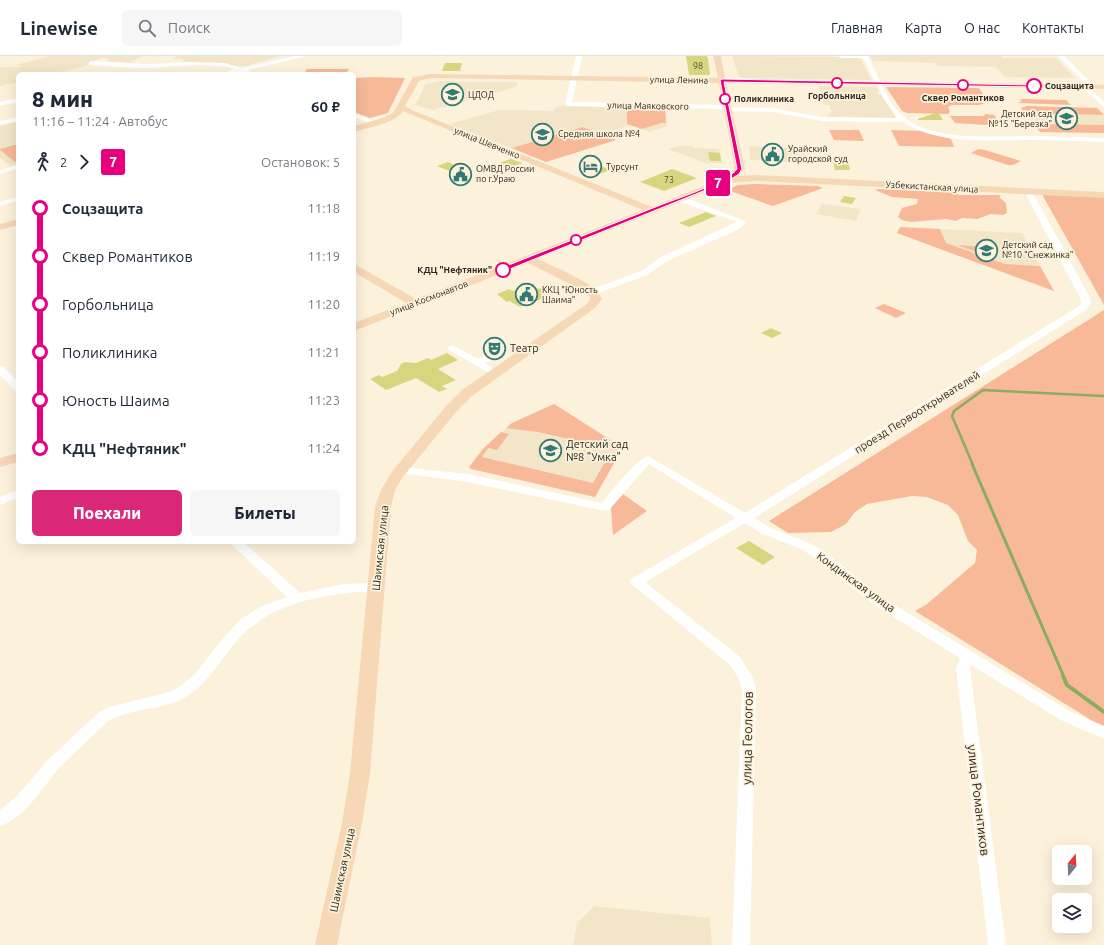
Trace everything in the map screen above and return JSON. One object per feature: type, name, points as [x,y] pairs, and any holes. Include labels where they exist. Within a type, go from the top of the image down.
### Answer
[{"type":"main road","points":[[717,56],[740,169],[745,174],[761,178]]},
{"type":"main road","name":"улица Ленина","points":[[402,106],[415,81],[422,77],[436,76],[1104,87]]},
{"type":"main road","points":[[386,120],[397,114],[402,106]]},
{"type":"main road","name":"улица Шевченко","points":[[402,106],[405,110],[424,118],[651,210]]},
{"type":"main road","points":[[356,128],[405,116],[424,118]]},
{"type":"main road","points":[[726,180],[740,169]]},
{"type":"main road","points":[[726,180],[761,178]]},
{"type":"main road","name":"Узбекистанская улица","points":[[761,178],[1104,195]]},
{"type":"main road","name":"улица Космонавтов","points":[[356,326],[726,180]]},
{"type":"main road","points":[[0,227],[16,223]]},
{"type":"main road","points":[[529,259],[592,292]]},
{"type":"main road","points":[[356,268],[415,303]]},
{"type":"main road","name":"Шаимская улица","points":[[326,945],[356,799],[385,498],[392,482],[401,470],[452,408],[467,393],[591,306],[596,299],[592,292]]},
{"type":"main road","points":[[0,463],[16,457]]},
{"type":"street","points":[[233,72],[303,56]]},
{"type":"street","points":[[573,78],[578,56]]},
{"type":"street","points":[[841,56],[865,56],[897,114],[903,120],[926,130],[949,136],[1104,140]]},
{"type":"street","points":[[1061,56],[1104,105]]},
{"type":"street","points":[[91,62],[143,66],[186,64],[229,66],[248,72]]},
{"type":"street","points":[[143,66],[154,69],[148,72],[186,64]]},
{"type":"street","name":"улица Маяковского","points":[[573,78],[568,104],[772,110],[822,119],[903,120]]},
{"type":"street","points":[[0,104],[16,100]]},
{"type":"street","points":[[356,116],[374,123]]},
{"type":"street","points":[[0,123],[16,119]]},
{"type":"street","points":[[0,163],[9,170]]},
{"type":"street","points":[[0,172],[16,168]]},
{"type":"street","name":"проезд Первооткрывателей","points":[[636,582],[745,518],[1083,308],[1086,303],[1085,298],[1028,191]]},
{"type":"street","points":[[592,292],[644,273],[664,259],[734,228],[743,222],[681,199]]},
{"type":"street","points":[[0,204],[16,200]]},
{"type":"street","points":[[452,348],[494,373]]},
{"type":"street","points":[[477,363],[502,352]]},
{"type":"street","points":[[0,369],[16,386]]},
{"type":"street","name":"Кондинская улица","points":[[401,470],[468,478],[605,507],[640,466],[648,459],[765,530],[805,546],[817,553],[878,600],[1066,716],[1104,733]]},
{"type":"street","points":[[0,501],[16,495]]},
{"type":"street","points":[[237,544],[297,598]]},
{"type":"street","name":"улица Геологов","points":[[636,582],[731,658],[746,678],[748,689],[741,945]]},
{"type":"street","points":[[0,819],[22,802],[60,758],[103,717],[114,711],[173,697],[184,692],[199,678],[230,639],[246,622],[266,608],[297,598],[344,588],[376,587]]},
{"type":"street","name":"улица Романтиков","points":[[969,657],[965,661],[963,669],[997,945]]},
{"type":"shaded area","points":[[49,56],[143,56],[129,63],[106,61],[110,59],[101,58],[82,67],[60,72],[16,72],[16,82],[0,86],[0,67],[22,67],[16,65]]},
{"type":"shaded area","points":[[177,56],[281,56],[245,66],[182,62],[184,59],[173,59]]},
{"type":"shaded area","points":[[732,56],[855,57],[861,59],[871,80],[742,78],[739,77]]},
{"type":"shaded area","points":[[870,56],[1001,56],[1003,58],[1056,58],[1075,78],[1005,77],[996,67],[938,66],[935,63],[873,61]]},
{"type":"shaded area","points":[[307,69],[349,69],[347,72],[305,72]]},
{"type":"shaded area","points":[[356,78],[405,78],[388,113],[370,118],[356,113]]},
{"type":"shaded area","name":"ЦДОД","points":[[441,81],[518,82],[516,87],[433,110],[415,105],[426,84]]},
{"type":"shaded area","points":[[818,86],[877,87],[880,91],[876,91],[879,95],[882,95],[896,118],[826,117],[832,112],[829,105],[824,105],[821,98],[823,97]]},
{"type":"shaded area","name":"Сквер Романтиков","points":[[886,87],[979,88],[985,97],[978,97],[984,104],[980,104],[981,105],[952,105],[948,107],[950,112],[948,114],[907,113],[902,111]]},
{"type":"shaded area","points":[[1020,100],[1066,100],[1071,105],[1018,102],[1022,102]]},
{"type":"shaded area","name":"Средняя школа №4","points":[[561,106],[665,108],[667,126],[649,132],[629,125],[607,133],[613,136],[616,140],[546,162],[449,124],[499,110],[554,111],[555,108]]},
{"type":"shaded area","name":"Детский сад №15 \"Березка\"","points":[[1027,106],[1097,108],[1104,115],[1104,133],[1040,132],[1021,108]]},
{"type":"shaded area","points":[[1027,106],[1097,108],[1104,115],[1025,113],[1021,108]]},
{"type":"shaded area","points":[[623,107],[665,108],[666,123],[661,123],[642,129],[627,124],[627,110],[623,109]]},
{"type":"shaded area","points":[[986,114],[994,115],[1001,124],[987,125],[955,123],[950,116],[983,116]]},
{"type":"shaded area","points":[[16,122],[16,165],[11,166],[0,158],[0,126]]},
{"type":"shaded area","points":[[1034,124],[1104,125],[1104,133],[1040,132]]},
{"type":"shaded area","points":[[583,127],[616,140],[546,162],[512,148]]},
{"type":"shaded area","points":[[829,130],[859,130],[864,141],[834,140]]},
{"type":"shaded area","points":[[891,130],[925,131],[951,139],[954,147],[899,146]]},
{"type":"shaded area","points":[[16,145],[16,162],[15,162],[0,149]]},
{"type":"shaded area","points":[[680,146],[719,149],[722,163],[706,163],[668,149]]},
{"type":"shaded area","points":[[749,146],[792,148],[798,153],[805,153],[806,163],[750,160]]},
{"type":"shaded area","points":[[978,149],[1021,161],[1013,165],[1008,165],[971,153]]},
{"type":"shaded area","points":[[755,184],[818,186],[823,188],[773,206],[727,190],[738,185]]},
{"type":"shaded area","points":[[875,190],[947,192],[961,195],[1000,195],[1001,196],[999,197],[1006,203],[1007,213],[1003,215],[991,214],[977,219],[962,218],[956,221],[946,219],[911,222],[902,220],[898,217],[902,208],[917,204],[918,199],[892,197]]},
{"type":"shaded area","points":[[1042,194],[1104,197],[1104,305],[1044,198]]},
{"type":"shaded area","points":[[822,204],[861,209],[856,221],[816,214]]},
{"type":"shaded area","name":"Детский сад №10 \"Снежинка\"","points":[[900,227],[1022,233],[1054,291],[897,233]]},
{"type":"shaded area","points":[[900,227],[940,229],[946,243],[1005,264],[1040,266],[1054,291],[897,233]]},
{"type":"shaded area","points":[[957,245],[985,247],[991,257]]},
{"type":"shaded area","points":[[884,304],[906,313],[896,318],[875,308]]},
{"type":"shaded area","points":[[1104,310],[1104,728],[915,611],[927,604],[975,563],[977,550],[968,541],[958,515],[948,505],[927,497],[912,496],[867,504],[855,512],[846,524],[831,532],[788,533],[769,521]]},
{"type":"shaded area","name":"Детский сад №8 \"Умка\"","points":[[554,404],[623,447],[595,497],[471,469],[469,467],[483,449],[512,423]]},
{"type":"shaded area","points":[[554,404],[608,439],[595,445],[538,432],[506,428],[512,423]]},
{"type":"shaded area","points":[[501,432],[509,434],[497,450],[488,448],[482,457],[593,483],[609,455],[618,456],[595,497],[471,469],[469,467],[483,449]]},
{"type":"shaded area","points":[[623,494],[647,511],[613,535],[611,507]]},
{"type":"shaded area","points":[[594,906],[710,918],[712,945],[573,945],[577,923]]},
{"type":"building","points":[[686,56],[706,56],[708,58],[710,75],[689,75]]},
{"type":"building","points":[[445,63],[462,63],[460,71],[442,71]]},
{"type":"building","points":[[938,112],[943,120],[918,120],[918,119]]},
{"type":"building","points":[[708,152],[720,153],[721,161],[710,161]]},
{"type":"building","points":[[832,157],[847,157],[850,170],[835,170]]},
{"type":"building","points":[[511,159],[523,163],[511,167],[499,163]]},
{"type":"building","points":[[448,162],[472,173],[461,176],[437,166]]},
{"type":"building","name":"Турсунт","points":[[590,162],[611,170],[599,174],[579,166]]},
{"type":"building","points":[[672,169],[697,178],[664,191],[640,182]]},
{"type":"building","points":[[844,196],[856,198],[852,204],[840,202]]},
{"type":"building","points":[[706,212],[716,216],[689,227],[679,223]]},
{"type":"building","name":"ККЦ \"Юность Шаима\"","points":[[535,283],[532,288],[547,289],[555,294],[520,307],[509,301],[507,302],[497,294],[509,289],[513,291]]},
{"type":"building","points":[[771,328],[782,333],[772,338],[761,333]]},
{"type":"building","name":"Театр","points":[[498,342],[507,347],[489,353],[482,349]]},
{"type":"building","points":[[447,353],[458,360],[438,369],[456,380],[442,386],[447,389],[439,392],[416,378],[386,390],[370,379],[379,375],[382,377],[397,371],[401,364],[405,362],[416,363],[428,358],[431,360]]},
{"type":"building","points":[[749,541],[775,557],[763,565],[736,548]]},
{"type":"waterway","points":[[973,465],[952,416],[954,411],[983,390],[1104,396]]},
{"type":"waterway","points":[[972,464],[1064,677]]},
{"type":"waterway","points":[[1063,676],[1067,685],[1104,712]]},
{"type":"bus line","name":"7","points":[[503,270],[681,199],[726,180],[739,172],[740,169],[722,80],[1034,86]]},
{"type":"place","name":"Горбольница","points":[[837,83]]},
{"type":"place","name":"Сквер Романтиков","points":[[963,85]]},
{"type":"place","name":"Соцзащита","points":[[1034,86]]},
{"type":"place","name":"ЦДОД","points":[[453,95]]},
{"type":"place","name":"Поликлиника","points":[[725,99]]},
{"type":"place","name":"Детский сад №15 \"Березка\"","points":[[1067,119]]},
{"type":"place","name":"Средняя школа №4","points":[[543,134]]},
{"type":"place","name":"Урайский городской суд","points":[[773,154]]},
{"type":"place","name":"Турсунт","points":[[591,167]]},
{"type":"place","name":"ОМВД России по г.Ураю","points":[[460,174]]},
{"type":"place","name":"Детский сад №10 \"Снежинка\"","points":[[986,250]]},
{"type":"place","name":"КДЦ \"Нефтяник\"","points":[[503,270]]},
{"type":"place","name":"ККЦ \"Юность Шаима\"","points":[[527,295]]},
{"type":"place","name":"Театр","points":[[494,348]]},
{"type":"place","name":"Детский сад №8 \"Умка\"","points":[[551,450]]}]
